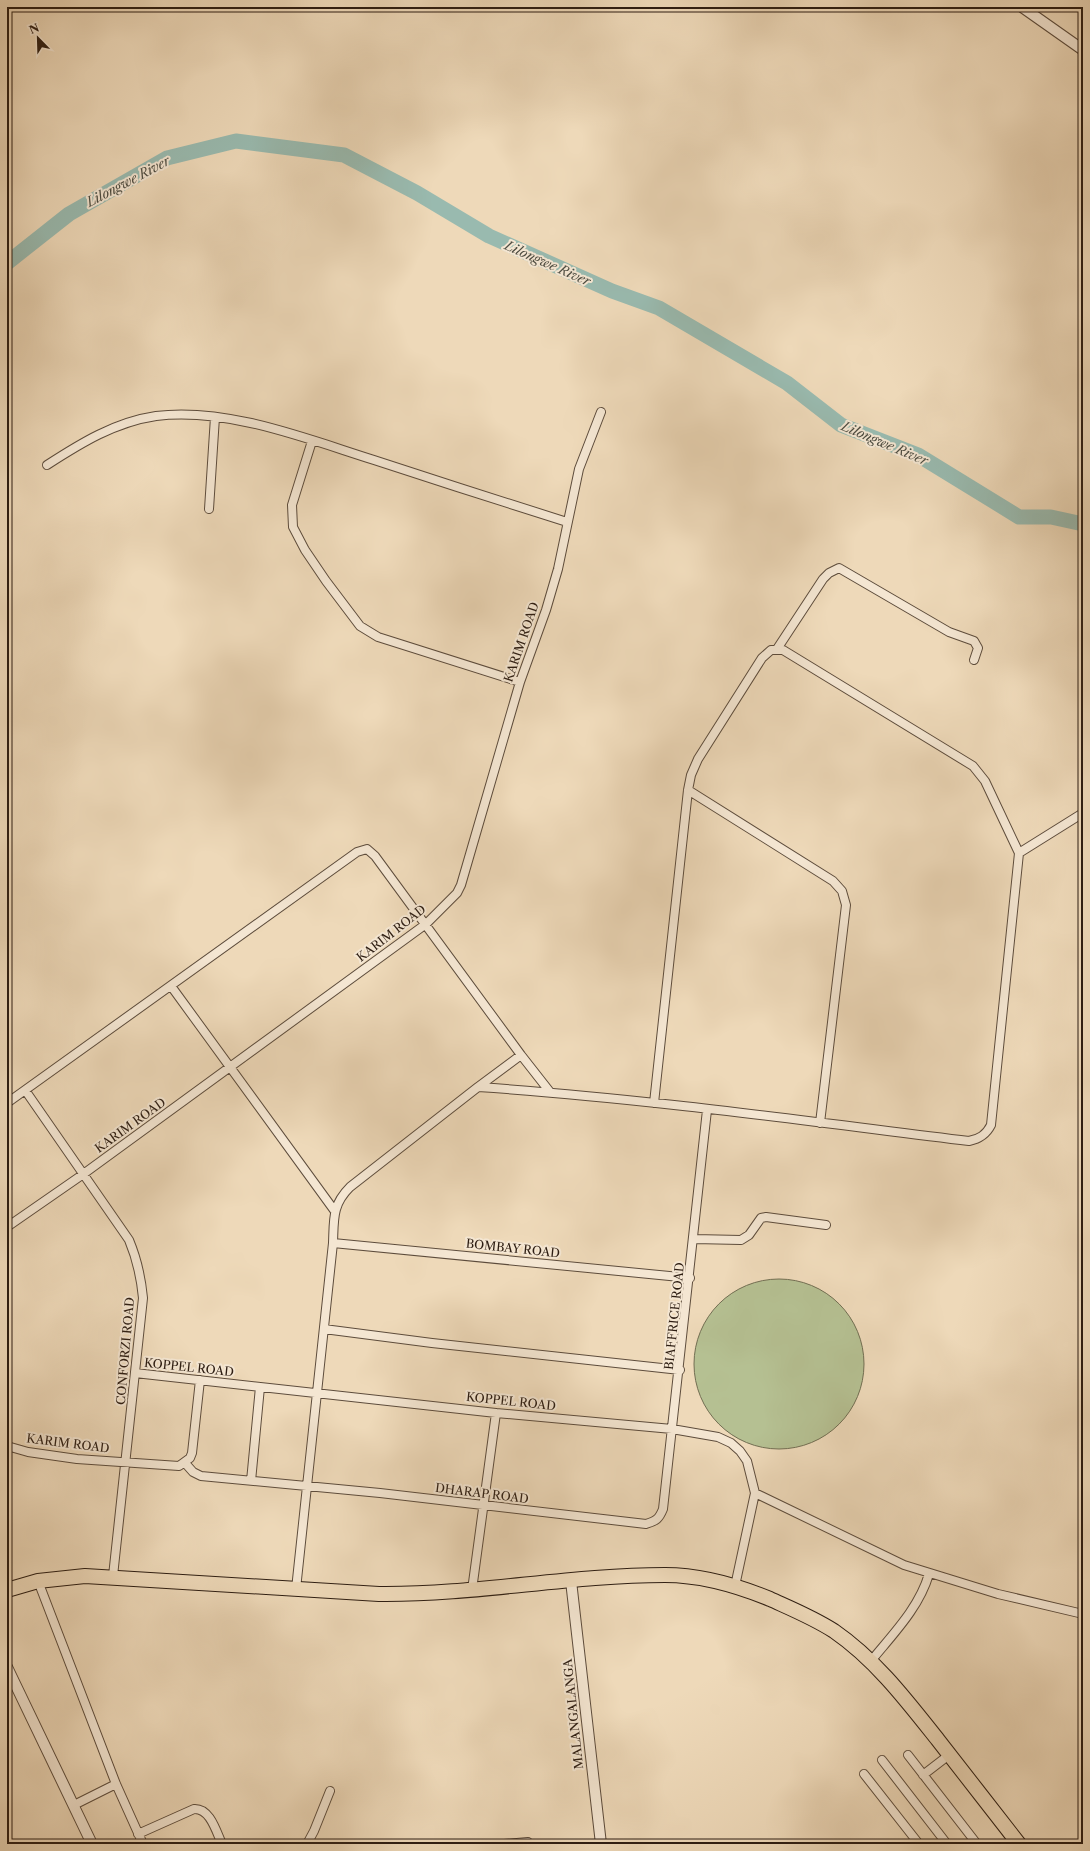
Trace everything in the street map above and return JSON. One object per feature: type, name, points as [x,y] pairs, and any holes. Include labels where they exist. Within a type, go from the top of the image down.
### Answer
[{"type":"highway","points":[[7,1590],[38,1581],[85,1576],[113,1576],[386,1594],[472,1590],[649,1575],[682,1575],[711,1579],[735,1586],[812,1618],[833,1631],[871,1661],[917,1714],[1019,1844]]},
{"type":"street","points":[[1015,7],[1032,15]]},
{"type":"street","points":[[1022,7],[1083,50]]},
{"type":"street","name":"KARIM ROAD","points":[[7,1227],[82,1175],[426,924],[457,893],[461,885],[520,682],[548,603],[558,569],[579,469],[601,412]]},
{"type":"street","points":[[47,465],[93,437],[132,421],[156,416],[180,415],[215,417],[258,426],[312,441],[567,522]]},
{"type":"street","points":[[209,509],[215,417]]},
{"type":"street","points":[[312,441],[292,505],[293,527],[305,550],[360,626],[378,637],[520,682]]},
{"type":"street","points":[[777,649],[823,579],[839,568],[949,632],[974,641],[978,648],[974,660]]},
{"type":"street","points":[[478,1087],[550,1092],[654,1103],[969,1141],[982,1136],[988,1131],[991,1125],[1019,852],[984,781],[973,766],[783,650],[777,649],[765,653],[698,759],[691,775],[688,790],[654,1103]]},
{"type":"street","points":[[688,790],[833,881],[842,891],[846,905],[820,1123]]},
{"type":"street","points":[[1019,852],[1083,812]]},
{"type":"street","points":[[7,1103],[362,850],[366,849],[375,856],[521,1055],[550,1092]]},
{"type":"street","points":[[171,986],[334,1210]]},
{"type":"street","points":[[296,1589],[333,1243],[334,1210],[341,1196],[350,1187],[521,1055]]},
{"type":"street","name":"CONFORZI ROAD","points":[[25,1090],[82,1175],[129,1240],[137,1258],[143,1298],[113,1576]]},
{"type":"street","name":"BIAFFRICE ROAD","points":[[655,1522],[660,1517],[663,1509],[680,1370],[707,1110]]},
{"type":"street","points":[[694,1239],[741,1240],[750,1235],[761,1218],[766,1217],[826,1225]]},
{"type":"street","name":"BOMBAY ROAD","points":[[333,1243],[690,1278]]},
{"type":"street","points":[[324,1328],[432,1343],[680,1370]]},
{"type":"street","name":"KOPPEL ROAD","points":[[136,1373],[496,1413],[672,1429],[718,1437],[740,1451],[747,1461],[755,1493],[735,1586]]},
{"type":"street","points":[[185,1463],[190,1458],[192,1453],[200,1380]]},
{"type":"street","points":[[251,1481],[260,1387]]},
{"type":"street","points":[[472,1590],[485,1505],[496,1413]]},
{"type":"street","name":"KARIM ROAD","points":[[7,1446],[28,1452],[77,1459],[174,1466],[185,1463]]},
{"type":"street","name":"DHARAP ROAD","points":[[185,1463],[193,1472],[201,1476],[485,1505],[646,1524],[655,1522]]},
{"type":"street","points":[[755,1493],[885,1557],[930,1574],[998,1594],[1083,1614]]},
{"type":"street","points":[[871,1661],[913,1609],[925,1590],[930,1574]]},
{"type":"street","points":[[38,1581],[116,1784],[143,1844]]},
{"type":"street","name":"MALANGALANGA","points":[[571,1581],[601,1844]]},
{"type":"street","points":[[7,1667],[92,1844]]},
{"type":"street","points":[[908,1755],[977,1844]]},
{"type":"street","points":[[923,1775],[949,1755]]},
{"type":"street","points":[[882,1760],[947,1844]]},
{"type":"street","points":[[864,1774],[919,1844]]},
{"type":"street","points":[[74,1805],[116,1784]]},
{"type":"street","points":[[307,1844],[314,1831],[330,1791]]},
{"type":"street","points":[[138,1834],[194,1809],[200,1808],[206,1812],[222,1844]]},
{"type":"street","points":[[504,1844],[528,1842]]},
{"type":"green space","points":[[779,1279],[804,1283],[819,1289],[833,1298],[845,1310],[854,1324],[860,1339],[864,1364],[860,1389],[854,1404],[845,1418],[833,1430],[819,1439],[804,1445],[779,1449],[754,1445],[739,1439],[725,1430],[713,1418],[704,1404],[698,1389],[694,1364],[698,1339],[704,1324],[713,1310],[725,1298],[739,1289],[754,1283]]},
{"type":"waterway","name":"Lilongwe River","points":[[7,263],[69,214],[167,158],[236,141],[344,155],[417,193],[489,236],[612,291],[659,308],[787,383],[841,425],[918,455],[1019,517],[1051,517],[1083,524]]}]
